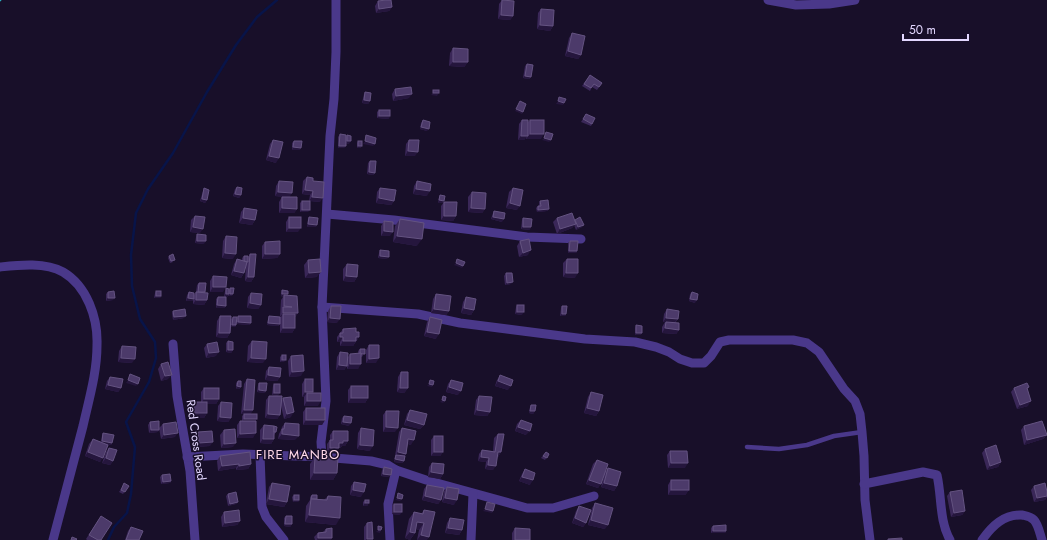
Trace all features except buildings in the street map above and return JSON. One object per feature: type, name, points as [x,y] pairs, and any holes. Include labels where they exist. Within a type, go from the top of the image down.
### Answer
[{"type":"street","points":[[322,457],[321,442],[326,402],[322,307],[330,143],[336,68],[336,0]]},
{"type":"street","points":[[768,0],[829,4],[853,0]]},
{"type":"street","points":[[327,214],[394,220],[527,237],[581,239]]},
{"type":"street","points":[[0,268],[36,266],[48,267],[62,271],[74,280],[84,293],[92,310],[95,324],[98,345],[93,383],[52,540]]},
{"type":"street","points":[[322,307],[418,314],[460,323],[585,338],[636,342],[656,347],[669,352],[680,359],[692,363],[704,363],[711,356],[720,342],[728,340],[793,340],[807,343],[820,352],[844,389],[855,401],[860,414],[864,456],[867,528],[870,540]]},
{"type":"street","name":"Red Cross Road","points":[[173,344],[177,396],[187,457],[195,540]]},
{"type":"street","points":[[187,457],[243,454],[322,457],[371,461],[388,465],[396,470],[426,480],[527,508],[553,508],[594,496]]},
{"type":"street","points":[[260,455],[262,507],[266,517],[284,540]]},
{"type":"street","points":[[390,540],[388,504],[396,470]]},
{"type":"street","points":[[864,484],[924,472],[936,475],[939,485],[942,518],[950,540]]},
{"type":"street","points":[[471,540],[474,494]]},
{"type":"street","points":[[982,540],[989,530],[1000,520],[1016,515],[1028,516],[1034,520],[1042,540]]},
{"type":"lane","points":[[747,447],[780,449],[807,444],[834,436],[862,432]]},
{"type":"waterway","points":[[108,540],[114,527],[127,513],[131,494],[135,447],[126,422],[149,382],[156,358],[155,342],[140,319],[132,286],[131,255],[136,213],[148,189],[173,153],[207,92],[236,45],[257,17],[277,0]]},
{"type":"district","name":"FIRE MANBO","points":[[298,454]]}]
